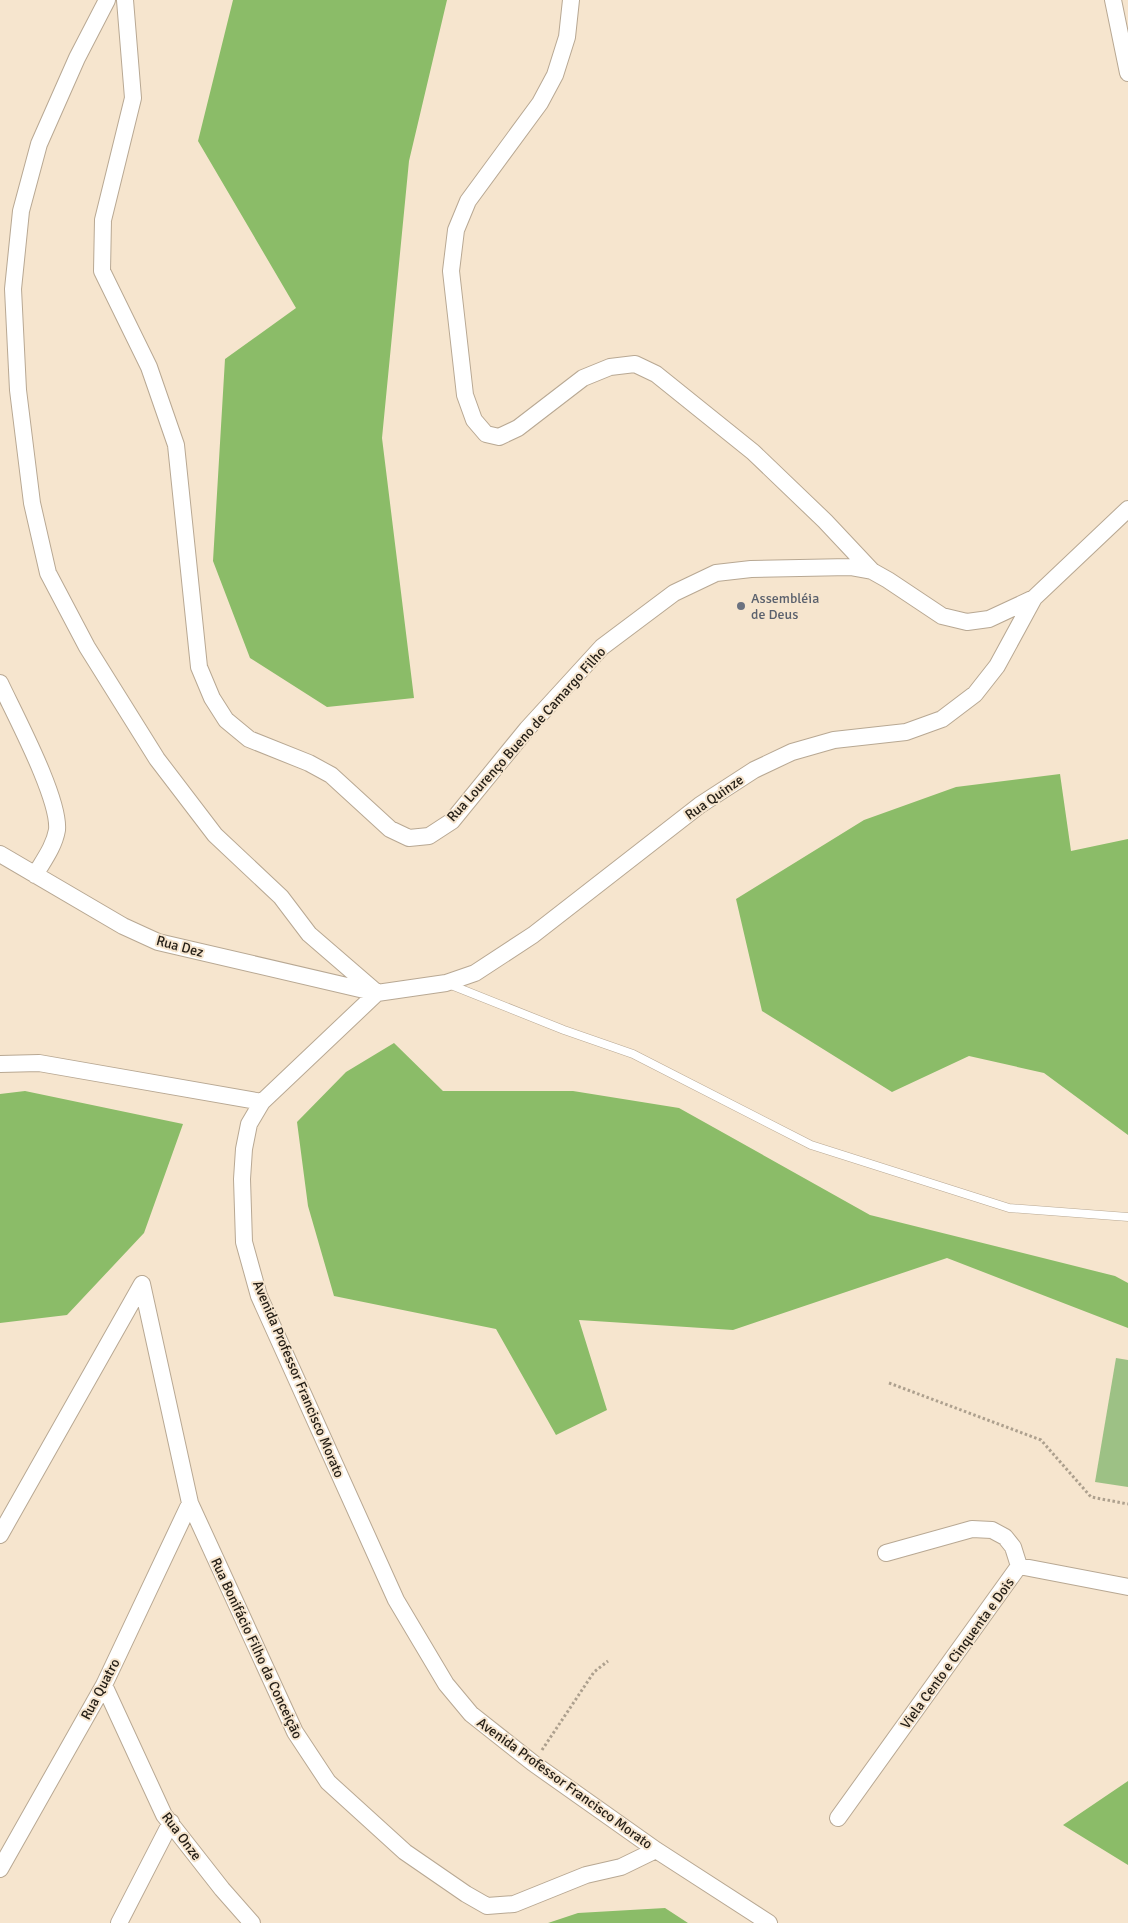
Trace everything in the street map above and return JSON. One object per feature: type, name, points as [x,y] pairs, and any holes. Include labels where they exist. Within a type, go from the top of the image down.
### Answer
[{"type":"street","points":[[107,0],[77,58],[39,144],[21,211],[13,289],[18,390],[32,504],[48,573],[87,647],[158,759],[216,835],[280,897],[309,934],[377,993]]},
{"type":"street","name":"Rua Lourenço Bueno de Camargo Filho","points":[[125,0],[133,98],[103,220],[102,271],[149,367],[176,445],[199,667],[212,698],[226,720],[250,739],[309,763],[331,775],[390,829],[409,838],[429,836],[452,821],[527,729],[602,646],[674,593],[716,573],[742,570],[850,567],[872,571],[942,616],[967,622],[989,619],[1034,598]]},
{"type":"street","points":[[571,0],[567,37],[555,75],[540,103],[468,201],[456,230],[451,271],[465,394],[474,420],[486,434],[499,437],[518,428],[583,378],[610,367],[635,364],[656,374],[753,452],[825,521],[872,571]]},
{"type":"street","points":[[1113,0],[1128,73]]},
{"type":"street","points":[[1034,598],[1128,509]]},
{"type":"street","name":"Rua Quinze","points":[[377,993],[446,983],[475,973],[533,934],[700,805],[754,770],[792,752],[834,740],[906,732],[942,719],[975,694],[997,666],[1034,598]]},
{"type":"street","points":[[0,683],[45,781],[54,810],[57,829],[53,845],[35,875]]},
{"type":"street","name":"Rua Dez","points":[[0,854],[122,926],[158,942],[377,993]]},
{"type":"street","name":"Avenida Professor Francisco Morato","points":[[377,993],[262,1102],[249,1124],[244,1149],[242,1179],[244,1242],[259,1296],[396,1600],[452,1692],[471,1714],[533,1763],[656,1850],[770,1923]]},
{"type":"street","points":[[0,1064],[39,1063],[262,1102]]},
{"type":"street","name":"Rua Bonifácio Filho da Conceição","points":[[0,1535],[142,1284],[190,1503],[295,1732],[328,1782],[406,1852],[466,1894],[487,1906],[514,1904],[586,1874],[621,1867],[656,1850]]},
{"type":"street","name":"Rua Quatro","points":[[0,1869],[104,1685],[190,1503]]},
{"type":"street","name":"Viela Cento e Cinquenta e Dois","points":[[838,1818],[1019,1566],[1013,1546],[1005,1537],[992,1530],[972,1529],[886,1553]]},
{"type":"street","points":[[1019,1566],[1128,1587]]},
{"type":"street","name":"Rua Onze","points":[[104,1685],[164,1814],[222,1889],[252,1923]]},
{"type":"street","points":[[119,1923],[171,1822]]},
{"type":"lane","points":[[446,983],[564,1030],[633,1054],[811,1145],[1009,1208],[1128,1217]]},
{"type":"path","points":[[889,1383],[1041,1440],[1091,1497],[1128,1504]]},
{"type":"path","points":[[533,1763],[594,1672],[608,1661]]},
{"type":"green space","points":[[233,0],[447,0],[409,161],[382,438],[414,698],[327,707],[250,658],[213,561],[225,359],[296,308],[198,141]]},
{"type":"green space","points":[[1060,774],[1071,851],[1128,839],[1128,1135],[1044,1073],[969,1056],[892,1092],[762,1011],[736,899],[864,820],[956,787]]},
{"type":"green space","points":[[394,1043],[443,1091],[573,1091],[679,1108],[870,1215],[1115,1276],[1128,1283],[1128,1328],[947,1258],[733,1330],[579,1320],[607,1410],[556,1435],[496,1329],[334,1296],[308,1206],[297,1122],[346,1072]]},
{"type":"green space","points":[[25,1091],[183,1124],[144,1233],[67,1315],[0,1323],[0,1094]]},
{"type":"green space","points":[[1116,1358],[1128,1360],[1128,1487],[1095,1482]]},
{"type":"green space","points":[[1128,1781],[1128,1865],[1063,1825]]},
{"type":"green space","points":[[665,1908],[688,1923],[548,1923],[578,1913]]},
{"type":"place","name":"Assembléia de Deus","points":[[741,606]]}]
